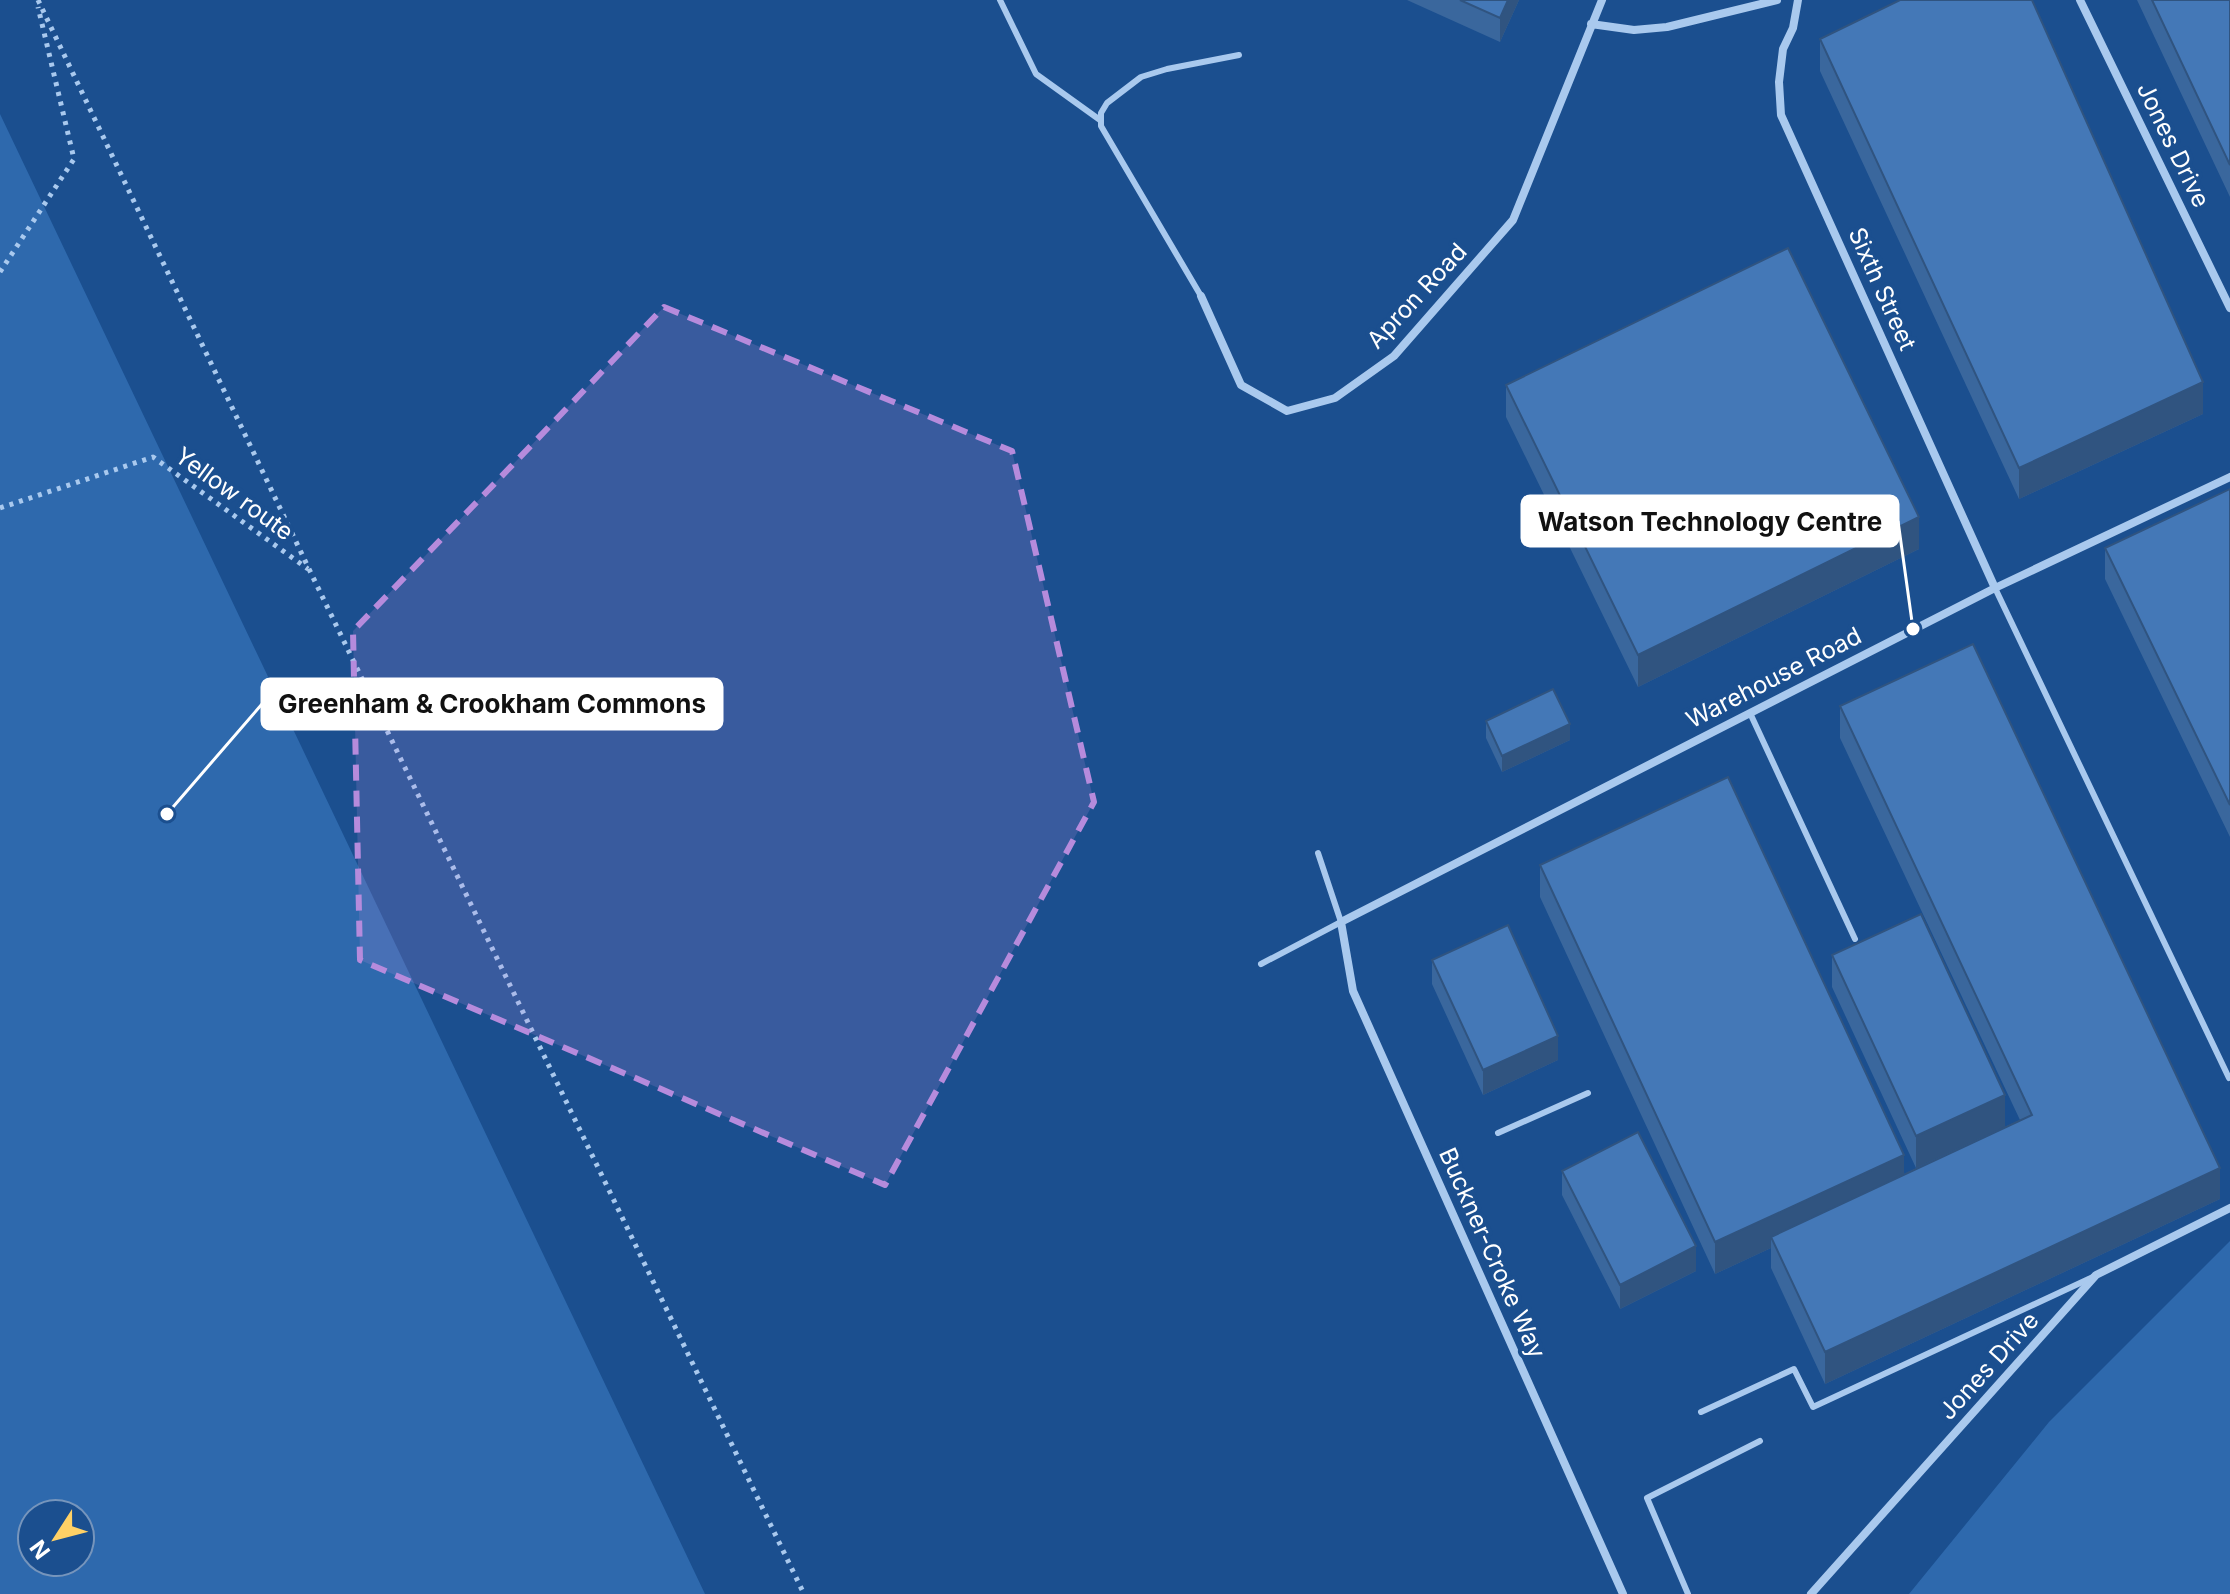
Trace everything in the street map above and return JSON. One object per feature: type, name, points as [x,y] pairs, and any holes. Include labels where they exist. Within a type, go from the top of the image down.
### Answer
[{"type":"street","name":"Apron Road","points":[[1201,296],[1241,385],[1287,411],[1335,398],[1394,356],[1513,220],[1602,0]]},
{"type":"street","points":[[1591,24],[1634,30],[1667,27],[1777,0]]},
{"type":"street","name":"Sixth Street","points":[[1798,0],[1793,28],[1783,49],[1779,82],[1781,115],[1995,588]]},
{"type":"street","name":"Jones Drive","points":[[2080,0],[2230,308]]},
{"type":"street","name":"Warehouse Road","points":[[1341,922],[1995,588],[2230,477]]},
{"type":"street","name":"Buckner-Croke Way","points":[[1341,922],[1353,991],[1623,1594]]},
{"type":"street","name":"Jones Drive","points":[[1811,1594],[2096,1275],[2230,1208]]},
{"type":"lane","points":[[1000,0],[1036,74],[1100,120]]},
{"type":"lane","points":[[1201,296],[1100,120],[1107,103],[1148,74],[1239,55]]},
{"type":"lane","points":[[1995,588],[2229,1078]]},
{"type":"lane","points":[[1750,713],[1855,939]]},
{"type":"lane","points":[[1261,964],[1341,922],[1318,853]]},
{"type":"lane","points":[[1498,1133],[1588,1093]]},
{"type":"lane","points":[[1701,1412],[1794,1369],[1813,1407],[2096,1275]]},
{"type":"lane","points":[[1688,1594],[1647,1498],[1760,1441]]},
{"type":"path","points":[[0,272],[74,159],[37,0]]},
{"type":"path","points":[[37,0],[804,1594]]},
{"type":"path","name":"Yellow route","points":[[0,508],[153,457],[309,569]]},
{"type":"highlighted area","points":[[664,307],[1012,451],[1094,802],[885,1185],[360,960],[353,631]]},
{"type":"shaded area","points":[[0,114],[705,1594],[0,1594]]},
{"type":"shaded area","points":[[2230,1241],[2230,1594],[1909,1594],[2049,1422]]},
{"type":"building","points":[[1460,0],[1508,0],[1500,18]]},
{"type":"building","points":[[1900,0],[2032,0],[2203,382],[2019,468],[1820,39]]},
{"type":"building","points":[[2152,0],[2230,0],[2230,165]]},
{"type":"building","points":[[1788,248],[1919,517],[1638,655],[1506,385]]},
{"type":"building","points":[[2230,489],[2230,805],[2105,548]]},
{"type":"building","points":[[1973,644],[2220,1168],[1825,1352],[1771,1237],[2032,1115],[1840,706]]},
{"type":"building","points":[[1553,689],[1570,724],[1502,756],[1486,721]]},
{"type":"building","points":[[1728,777],[1904,1155],[1715,1242],[1540,865]]},
{"type":"building","points":[[1921,914],[2005,1095],[1916,1136],[1832,955]]},
{"type":"building","points":[[1508,925],[1558,1036],[1483,1070],[1432,960]]},
{"type":"building","points":[[1638,1132],[1696,1246],[1620,1285],[1562,1171]]},
{"type":"place","name":"Watson Technology Centre","points":[[1913,629]]},
{"type":"place","name":"Greenham & Crookham Commons","points":[[167,814]]}]
